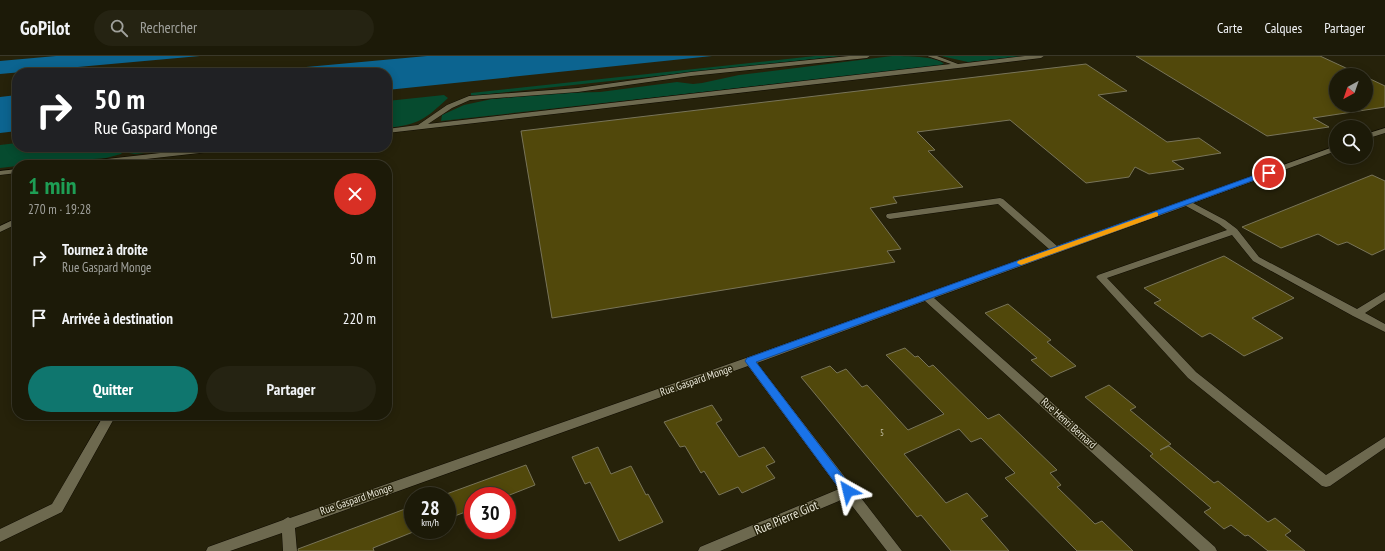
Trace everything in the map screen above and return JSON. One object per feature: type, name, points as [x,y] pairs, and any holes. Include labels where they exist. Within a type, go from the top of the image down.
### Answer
[{"type":"street","points":[[420,127],[451,106],[469,98],[578,90],[692,74],[867,56]]},
{"type":"street","points":[[930,56],[945,60],[958,66]]},
{"type":"street","points":[[392,130],[1042,56]]},
{"type":"street","points":[[1373,134],[1385,130]]},
{"type":"street","name":"Rue Gaspard Monge","points":[[212,551],[750,361],[1329,151]]},
{"type":"street","points":[[117,160],[189,152]]},
{"type":"street","points":[[0,173],[12,172]]},
{"type":"street","points":[[890,216],[1000,201],[1056,250]]},
{"type":"street","points":[[1187,203],[1222,222],[1234,231],[1256,259],[1385,328]]},
{"type":"street","points":[[0,229],[12,223]]},
{"type":"street","points":[[1234,231],[1101,277],[1192,376],[1326,482],[1385,442]]},
{"type":"street","points":[[1357,314],[1385,295]]},
{"type":"street","name":"Rue Henri Bernard","points":[[927,297],[1210,551]]},
{"type":"street","points":[[750,361],[895,551]]},
{"type":"street","points":[[0,536],[57,508],[107,420]]},
{"type":"street","name":"Rue Pierre Giot","points":[[705,551],[848,491]]},
{"type":"street","points":[[288,523],[290,551]]},
{"type":"green space","points":[[815,56],[842,56],[471,96],[471,93]]},
{"type":"green space","points":[[892,56],[912,56],[934,59],[944,64],[939,66],[441,121],[442,115],[464,105],[492,99],[561,93],[600,92],[677,82],[693,84],[739,75]]},
{"type":"green space","points":[[941,56],[1025,56],[968,62]]},
{"type":"green space","points":[[444,95],[448,98],[421,120],[407,125],[392,127],[392,100]]},
{"type":"green space","points":[[12,144],[12,152],[123,152],[121,154],[106,158],[81,160],[12,160],[12,167],[0,168],[0,145]]},
{"type":"green space","points":[[130,152],[155,152],[135,154],[129,153]]},
{"type":"water","points":[[56,56],[200,56],[67,68],[12,68],[12,73],[0,74],[0,61]]},
{"type":"water","points":[[427,56],[712,56],[392,89],[392,68],[296,68]]},
{"type":"water","points":[[12,96],[12,132],[0,133],[0,97]]},
{"type":"building","points":[[1136,56],[1320,56],[1346,68],[1329,68],[1329,112],[1352,112],[1313,118],[1329,127],[1267,136]]},
{"type":"building","points":[[1086,64],[1127,91],[1098,95],[1167,142],[1199,138],[1221,153],[1172,161],[1184,169],[1149,174],[1135,167],[1129,177],[1086,183],[1010,120],[917,132],[935,150],[928,151],[963,187],[893,197],[897,203],[870,208],[901,249],[887,251],[895,262],[552,318],[521,131]]},
{"type":"building","points":[[1373,80],[1385,86],[1385,107],[1373,109]]},
{"type":"building","points":[[1372,175],[1385,181],[1385,249],[1372,255],[1347,242],[1338,245],[1318,234],[1281,248],[1242,227]]},
{"type":"building","points":[[1224,256],[1294,298],[1252,318],[1283,338],[1244,356],[1210,333],[1202,337],[1154,303],[1161,300],[1144,288]]},
{"type":"building","points":[[1008,304],[1051,340],[1047,342],[1076,366],[1051,377],[1031,360],[1037,358],[985,313]]},
{"type":"building","points":[[905,348],[915,357],[918,356],[929,367],[933,365],[988,419],[999,414],[1057,470],[1050,473],[1061,485],[1057,487],[1095,524],[1102,521],[1133,551],[1077,551],[1005,478],[1015,473],[981,438],[971,442],[959,429],[904,454],[946,503],[967,493],[988,516],[981,519],[1009,551],[951,551],[921,515],[917,517],[801,377],[830,366],[837,373],[846,369],[862,387],[867,385],[908,430],[944,414],[886,355]]},
{"type":"building","points":[[1109,385],[1136,407],[1130,410],[1171,444],[1160,450],[1169,446],[1214,483],[1218,481],[1268,522],[1275,518],[1291,531],[1285,535],[1305,551],[1268,551],[1248,535],[1245,536],[1231,525],[1224,529],[1204,512],[1211,508],[1150,456],[1153,454],[1085,397]]},
{"type":"building","points":[[712,405],[722,420],[716,423],[739,457],[764,447],[775,462],[766,466],[775,478],[742,493],[738,487],[719,495],[704,471],[701,473],[685,446],[680,447],[664,422]]},
{"type":"building","points":[[598,447],[611,474],[631,466],[646,495],[648,494],[663,522],[619,541],[590,482],[585,484],[572,457]]},
{"type":"building","points":[[526,465],[535,485],[516,492],[516,487],[466,487]]},
{"type":"building","points":[[464,488],[464,512],[456,516],[456,491]]},
{"type":"building","points":[[404,509],[404,536],[373,548],[374,551],[298,551],[298,549]]},
{"type":"slow traffic","points":[[1021,263],[1156,214]]},
{"type":"route","points":[[848,491],[750,361],[1269,173]]}]
